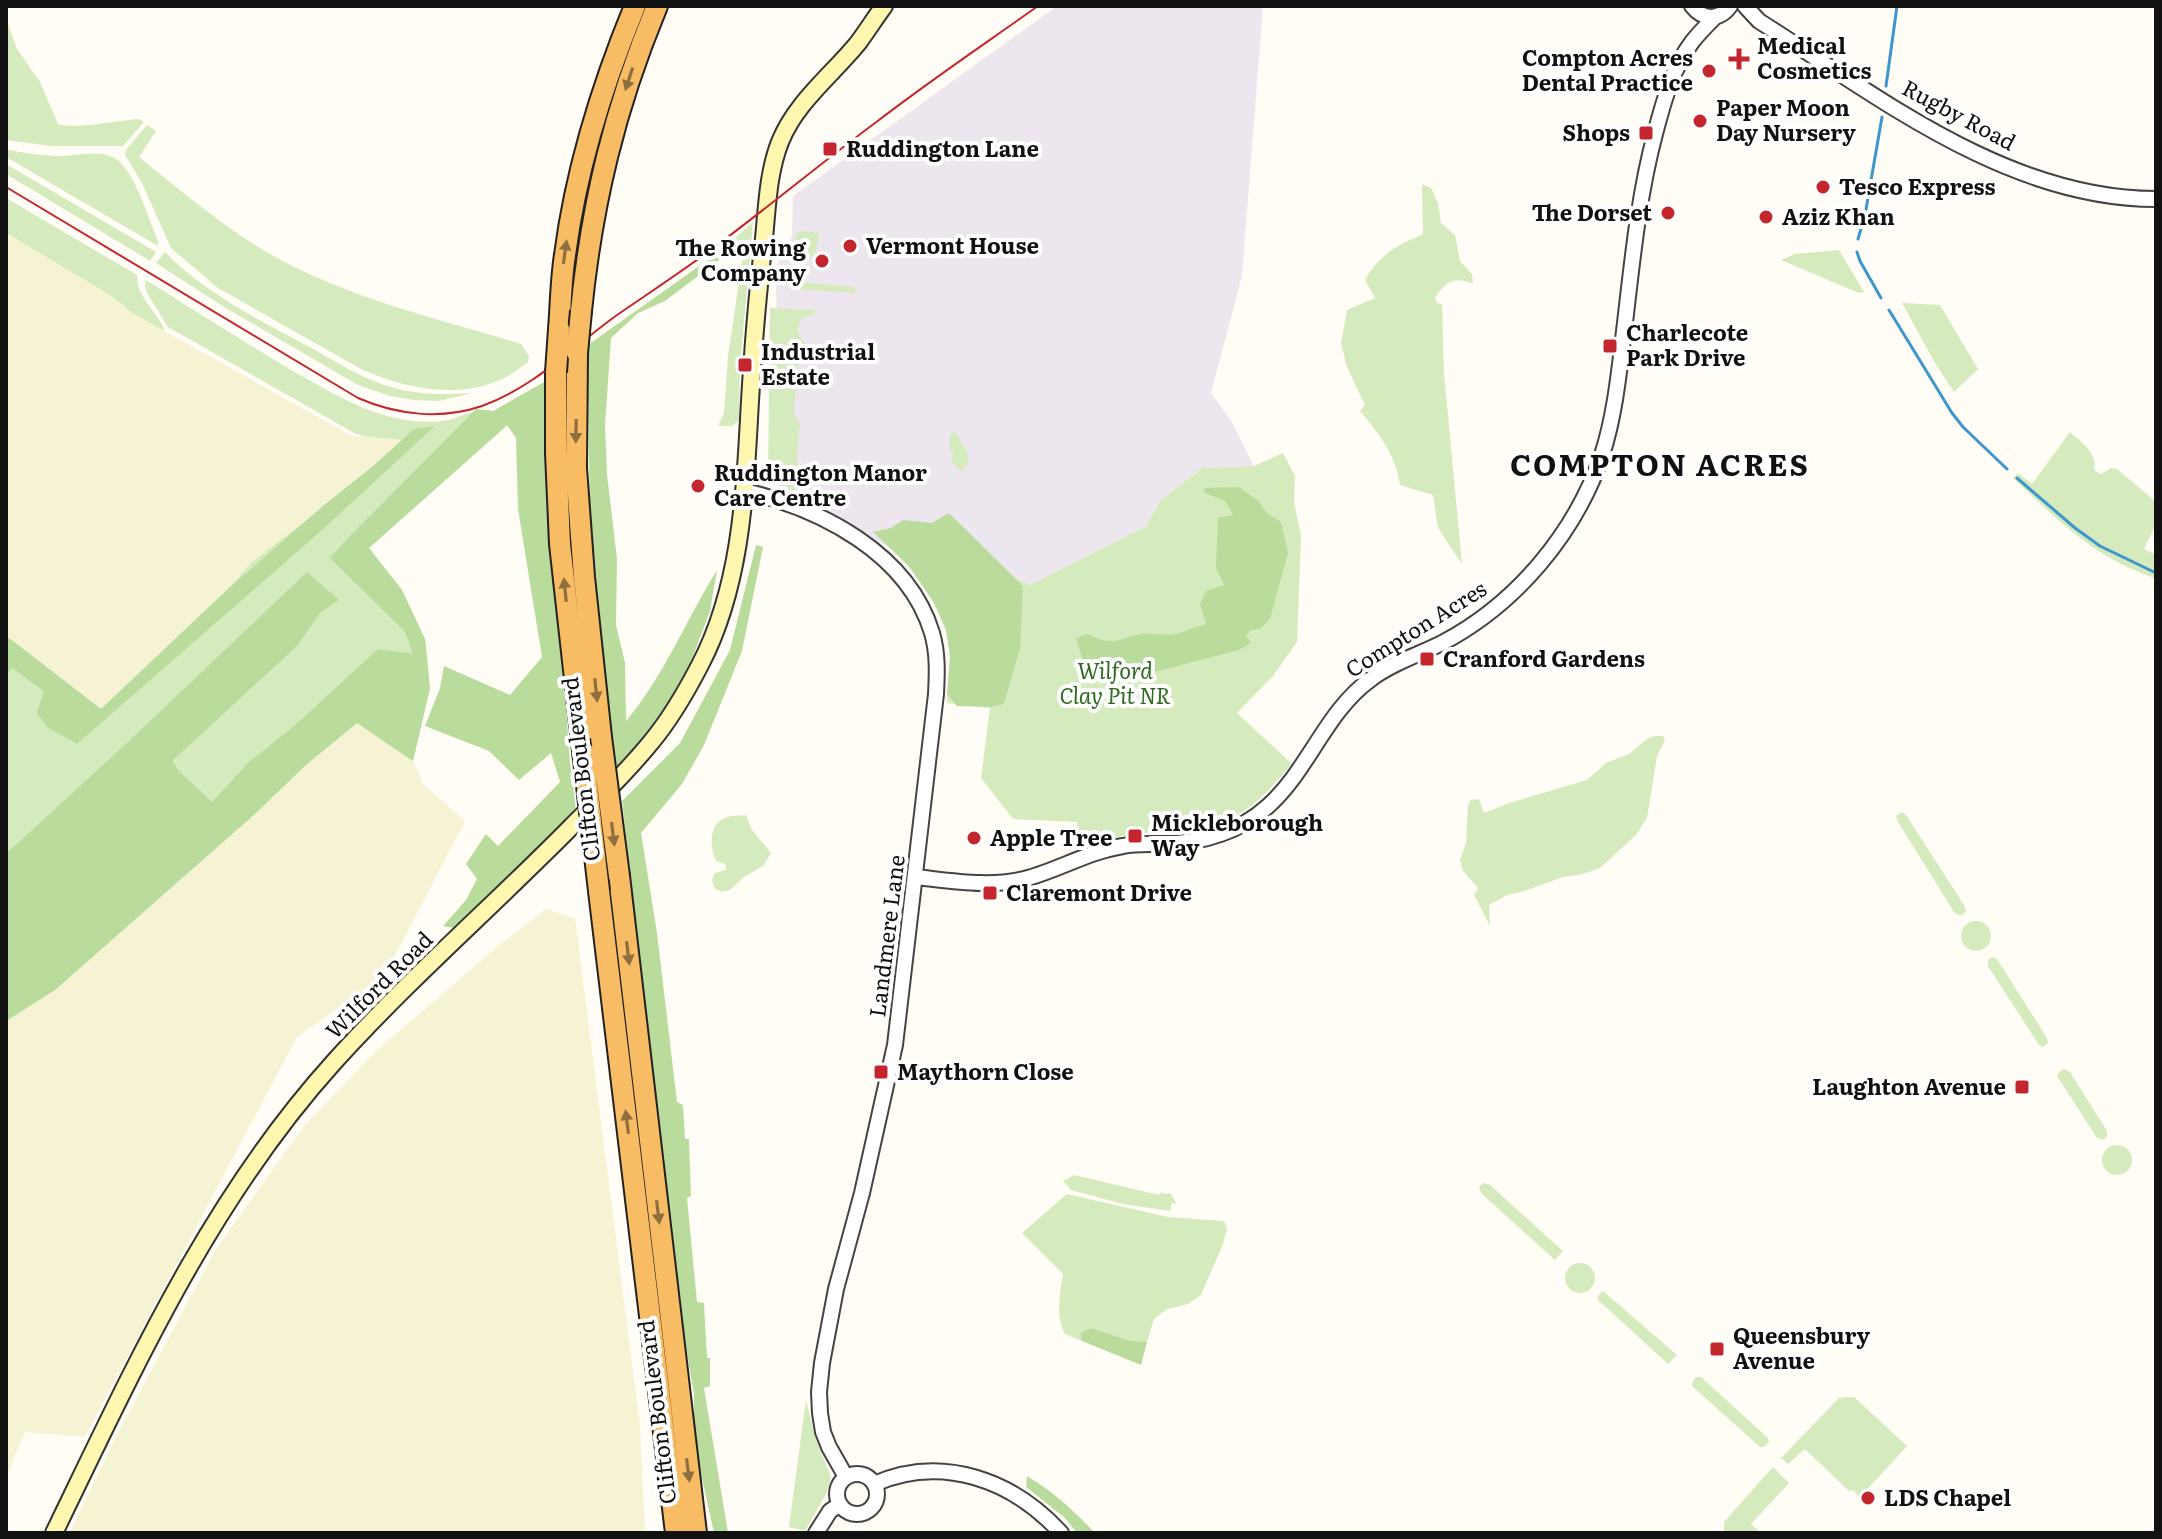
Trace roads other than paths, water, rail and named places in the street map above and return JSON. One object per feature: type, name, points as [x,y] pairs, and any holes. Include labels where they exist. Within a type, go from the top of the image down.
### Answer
[{"type":"highway","name":"Clifton Boulevard","points":[[635,6],[595,115],[572,211],[564,259],[556,372],[556,453],[560,544],[583,751],[676,1533]]},
{"type":"highway","name":"Clifton Boulevard","points":[[657,6],[613,127],[587,250],[577,353],[576,468],[601,737],[696,1533]]},
{"type":"main road","points":[[745,491],[758,296],[775,157],[793,117],[858,43],[884,6]]},
{"type":"main road","name":"Wilford Road","points":[[54,1533],[140,1356],[194,1255],[276,1132],[331,1065],[383,1009],[628,769],[679,704],[713,639],[724,604],[745,491]]},
{"type":"street","name":"Rugby Road","points":[[1745,6],[1759,21],[1893,106],[2001,165],[2071,189],[2156,199]]},
{"type":"street","name":"Rugby Road","points":[[1693,8],[1704,16],[1723,12],[1759,21]]},
{"type":"street","name":"Compton Acres","points":[[1692,42],[1693,8]]},
{"type":"street","name":"Compton Acres","points":[[916,877],[1007,883],[1120,846],[1194,842],[1236,828],[1266,808],[1289,785],[1342,705],[1362,685],[1474,624],[1525,579],[1561,537],[1592,480],[1602,453],[1618,379],[1638,212],[1659,119],[1672,81],[1692,42],[1723,12]]},
{"type":"street","name":"Landmere Lane","points":[[745,491],[787,502],[810,512],[867,546],[898,572],[924,612],[933,636],[937,665],[916,877],[895,1045],[875,1140],[836,1289],[822,1363],[819,1392],[823,1432],[846,1477]]},
{"type":"street","points":[[874,1484],[908,1474],[947,1472],[976,1477],[1004,1487],[1051,1521],[1061,1533]]},
{"type":"street","points":[[860,1474],[874,1484],[877,1496],[869,1511],[853,1515],[839,1505],[837,1488],[846,1477],[860,1474]]},
{"type":"street","points":[[816,1533],[830,1511],[839,1505]]},
{"type":"waterway","points":[[1886,86],[1897,6]]},
{"type":"waterway","points":[[1858,239],[1882,117]]},
{"type":"waterway","points":[[1857,252],[1881,298]]},
{"type":"waterway","points":[[1889,310],[1952,413],[2007,469]]},
{"type":"waterway","points":[[2017,478],[2100,546],[2156,573]]},
{"type":"tram line","points":[[6,187],[358,398],[404,412],[451,413],[482,406],[519,389],[712,249],[915,93],[1038,6]]},
{"type":"place","name":"Medical Cosmetics","points":[[1739,59]]},
{"type":"place","name":"Compton Acres Dental Practice","points":[[1709,71]]},
{"type":"place","name":"Paper Moon Day Nursery","points":[[1700,121]]},
{"type":"place","name":"Shops","points":[[1646,133]]},
{"type":"place","name":"Ruddington Lane","points":[[830,149]]},
{"type":"place","name":"Tesco Express","points":[[1823,187]]},
{"type":"place","name":"The Dorset","points":[[1668,213]]},
{"type":"place","name":"Aziz Khan","points":[[1766,217]]},
{"type":"place","name":"Vermont House","points":[[850,246]]},
{"type":"place","name":"The Rowing Company","points":[[822,261]]},
{"type":"place","name":"Charlecote Park Drive","points":[[1610,346]]},
{"type":"place","name":"Industrial Estate","points":[[745,365]]},
{"type":"place","name":"Ruddington Manor Care Centre","points":[[698,486]]},
{"type":"place","name":"Cranford Gardens","points":[[1427,659]]},
{"type":"place","name":"Mickleborough Way","points":[[1135,836]]},
{"type":"place","name":"Apple Tree","points":[[974,838]]},
{"type":"place","name":"Claremont Drive","points":[[990,893]]},
{"type":"place","name":"Maythorn Close","points":[[881,1072]]},
{"type":"place","name":"Laughton Avenue","points":[[2022,1087]]},
{"type":"place","name":"Queensbury Avenue","points":[[1717,1349]]},
{"type":"place","name":"LDS Chapel","points":[[1868,1498]]},
{"type":"district","name":"COMPTON ACRES","points":[[1660,466]]},
{"type":"park label","name":"Wilford Clay Pit NR","points":[[1115,684]]}]
